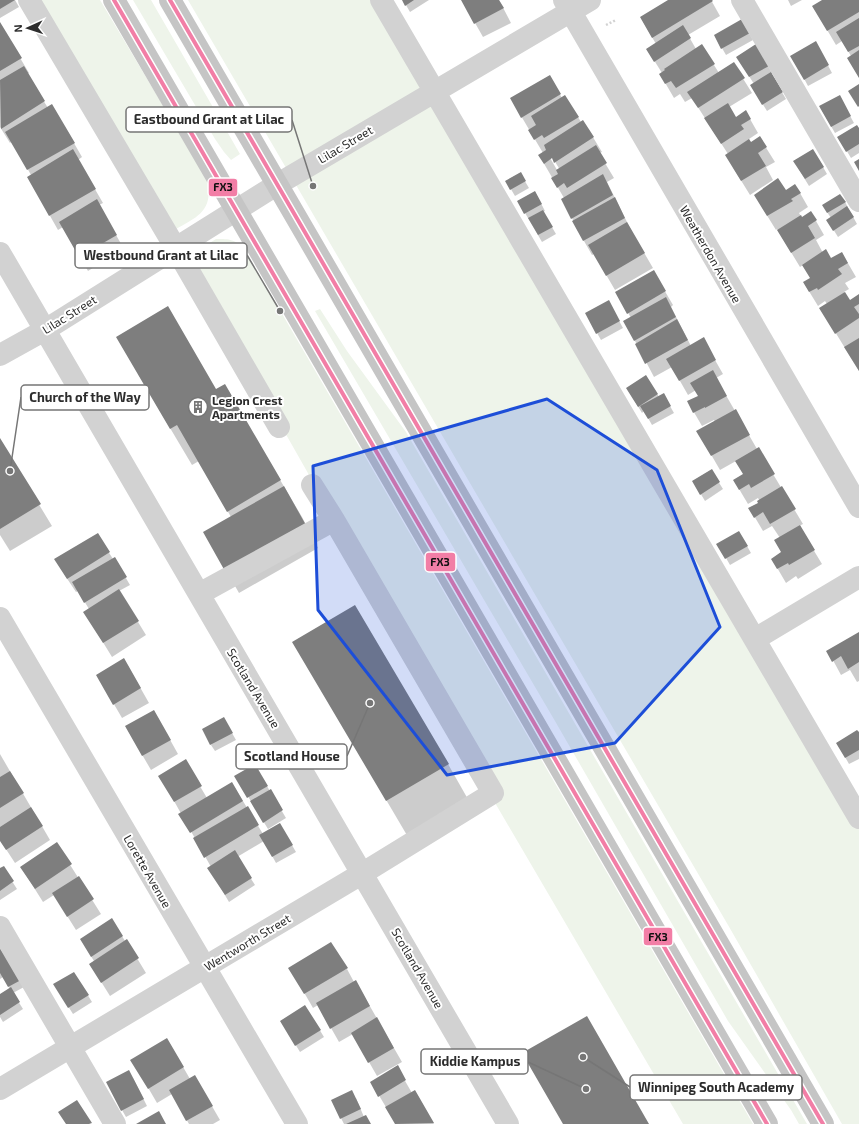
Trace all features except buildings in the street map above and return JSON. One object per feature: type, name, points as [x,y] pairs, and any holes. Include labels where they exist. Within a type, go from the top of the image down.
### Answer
[{"type":"main road","points":[[114,0],[237,209],[767,1124]]},
{"type":"main road","points":[[170,0],[823,1124]]},
{"type":"street","points":[[30,0],[279,427]]},
{"type":"street","points":[[382,0],[859,818]]},
{"type":"street","name":"Lilac Street","points":[[0,356],[45,330],[175,247],[278,184],[435,91],[567,6],[590,0]]},
{"type":"street","points":[[742,0],[859,201]]},
{"type":"street","name":"Weatherdon Avenue","points":[[567,6],[859,507]]},
{"type":"street","name":"Scotland Avenue","points":[[0,253],[363,873],[508,1124]]},
{"type":"street","points":[[199,594],[334,520],[312,485]]},
{"type":"street","name":"Wentworth Street","points":[[0,1089],[363,873],[493,793],[334,520]]},
{"type":"street","points":[[755,639],[859,577]]},
{"type":"street","name":"Lorette Avenue","points":[[0,618],[297,1124]]},
{"type":"street","points":[[0,927],[115,1124]]},
{"type":"highlighted area","points":[[547,399],[657,470],[720,627],[615,743],[447,775],[318,610],[313,466]]},
{"type":"shaded area","points":[[35,0],[100,0],[208,181],[208,201],[205,208],[195,218],[171,232]]},
{"type":"shaded area","points":[[133,0],[151,0],[240,154],[231,160],[215,139]]},
{"type":"shaded area","points":[[188,0],[382,0],[859,824],[859,1124],[842,1124],[728,925]]},
{"type":"shaded area","points":[[216,239],[232,240],[245,250],[753,1124],[683,1124],[491,796],[186,258]]},
{"type":"shaded area","points":[[320,309],[347,351],[406,432],[807,1124],[799,1124],[791,1110],[728,1021],[555,721],[315,311]]},
{"type":"transit line","name":"FX3","points":[[114,0],[767,1124]]},
{"type":"transit line","name":"FX3","points":[[170,0],[823,1124]]},
{"type":"place","name":"Eastbound Grant at Lilac","points":[[313,186]]},
{"type":"place","name":"Westbound Grant at Lilac","points":[[280,311]]},
{"type":"place","name":"Legion Crest Apartments","points":[[198,407]]},
{"type":"place","name":"Church of the Way","points":[[10,471]]},
{"type":"place","name":"Scotland House","points":[[370,703]]},
{"type":"place","name":"Winnipeg South Academy","points":[[583,1057]]},
{"type":"place","name":"Kiddie Kampus","points":[[586,1089]]}]
